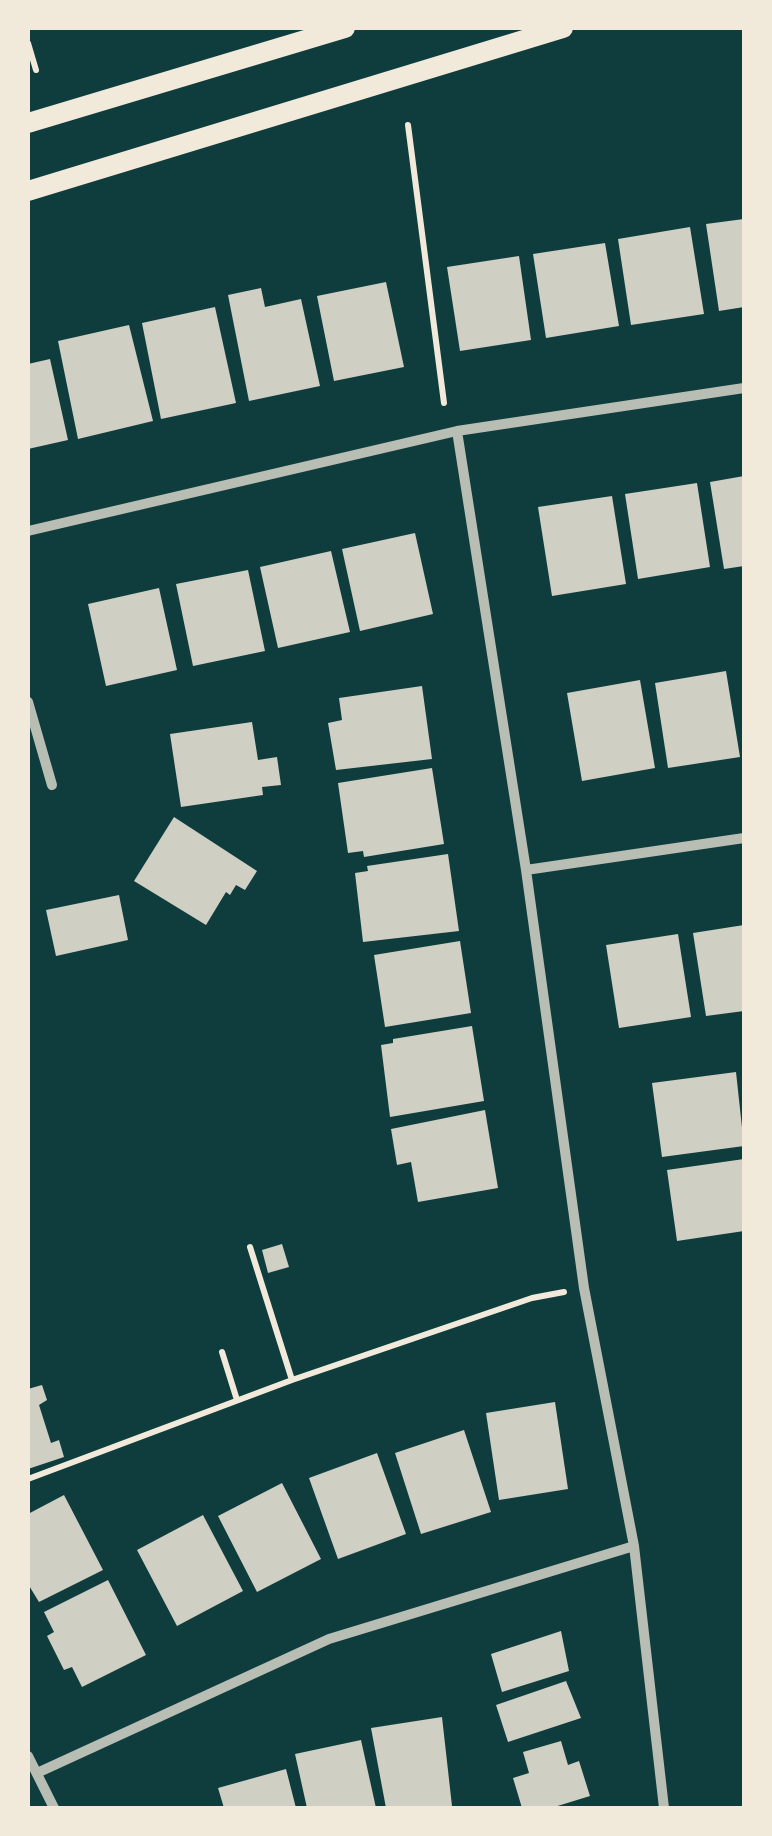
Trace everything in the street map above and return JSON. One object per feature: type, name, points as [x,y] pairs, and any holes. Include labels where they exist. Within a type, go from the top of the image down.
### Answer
[{"type":"main road","points":[[28,123],[345,28]]},
{"type":"main road","points":[[28,190],[563,28]]},
{"type":"street","points":[[28,531],[457,432],[744,388]]},
{"type":"street","points":[[457,432],[526,870],[584,1288],[634,1546],[664,1808]]},
{"type":"street","points":[[28,702],[52,785]]},
{"type":"street","points":[[526,870],[744,838]]},
{"type":"street","points":[[37,1773],[329,1639],[634,1546]]},
{"type":"street","points":[[28,1756],[54,1808]]},
{"type":"path","points":[[28,43],[36,70]]},
{"type":"path","points":[[408,126],[444,403]]},
{"type":"path","points":[[250,1248],[292,1380]]},
{"type":"path","points":[[28,1479],[292,1380],[532,1298],[584,1288]]},
{"type":"path","points":[[222,1352],[238,1400]]},
{"type":"building","points":[[744,219],[744,307],[719,311],[706,224]]},
{"type":"building","points":[[690,227],[704,314],[631,325],[618,239]]},
{"type":"building","points":[[605,243],[619,326],[546,338],[533,254]]},
{"type":"building","points":[[519,256],[531,340],[460,351],[447,267]]},
{"type":"building","points":[[386,282],[404,367],[334,381],[317,296]]},
{"type":"building","points":[[261,288],[265,307],[301,299],[320,386],[249,401],[228,295]]},
{"type":"building","points":[[215,307],[236,403],[161,419],[142,323]]},
{"type":"building","points":[[129,325],[153,421],[78,439],[58,341]]},
{"type":"building","points":[[50,359],[68,440],[28,449],[28,364]]},
{"type":"building","points":[[744,476],[744,566],[724,569],[710,482]]},
{"type":"building","points":[[697,483],[710,567],[638,579],[625,494]]},
{"type":"building","points":[[612,496],[626,584],[552,596],[538,507]]},
{"type":"building","points":[[415,533],[433,614],[360,631],[342,549]]},
{"type":"building","points":[[331,551],[350,632],[278,648],[260,567]]},
{"type":"building","points":[[248,570],[265,651],[193,666],[176,584]]},
{"type":"building","points":[[159,588],[177,670],[106,686],[88,604]]},
{"type":"building","points":[[726,671],[740,757],[668,768],[655,683]]},
{"type":"building","points":[[640,680],[655,768],[582,781],[567,693]]},
{"type":"building","points":[[422,686],[432,759],[336,770],[328,723],[342,720],[339,698]]},
{"type":"building","points":[[252,722],[258,760],[277,757],[281,785],[262,787],[263,795],[181,807],[170,734]]},
{"type":"building","points":[[432,768],[444,844],[364,857],[363,851],[348,853],[338,783]]},
{"type":"building","points":[[174,817],[257,871],[245,890],[236,885],[230,895],[226,892],[206,925],[134,881]]},
{"type":"building","points":[[448,854],[459,931],[363,942],[355,873],[368,871],[367,866]]},
{"type":"building","points":[[119,895],[128,940],[56,956],[46,910]]},
{"type":"building","points":[[744,925],[744,1011],[706,1016],[693,933]]},
{"type":"building","points":[[678,934],[691,1017],[619,1028],[606,945]]},
{"type":"building","points":[[460,941],[471,1013],[385,1027],[374,955]]},
{"type":"building","points":[[472,1026],[484,1101],[390,1117],[381,1045],[393,1043],[393,1039]]},
{"type":"building","points":[[736,1072],[744,1146],[662,1157],[652,1083]]},
{"type":"building","points":[[485,1110],[498,1188],[418,1202],[411,1162],[397,1165],[391,1129]]},
{"type":"building","points":[[744,1159],[744,1231],[677,1241],[667,1170]]},
{"type":"building","points":[[282,1244],[289,1267],[268,1273],[262,1250]]},
{"type":"building","points":[[42,1385],[47,1400],[39,1405],[51,1443],[59,1440],[64,1457],[28,1469],[28,1389]]},
{"type":"building","points":[[555,1402],[568,1489],[499,1500],[486,1413]]},
{"type":"building","points":[[464,1430],[491,1512],[421,1534],[395,1453]]},
{"type":"building","points":[[377,1453],[406,1534],[338,1559],[309,1478]]},
{"type":"building","points":[[282,1483],[321,1559],[257,1592],[218,1516]]},
{"type":"building","points":[[64,1495],[103,1570],[39,1602],[28,1584],[28,1514]]},
{"type":"building","points":[[203,1515],[243,1591],[177,1626],[137,1550]]},
{"type":"building","points":[[108,1580],[146,1655],[82,1687],[72,1667],[64,1670],[47,1636],[54,1632],[44,1612]]},
{"type":"building","points":[[561,1631],[569,1671],[502,1692],[491,1654]]},
{"type":"building","points":[[566,1681],[581,1718],[508,1742],[496,1705]]},
{"type":"building","points":[[442,1717],[452,1806],[386,1808],[371,1728]]},
{"type":"building","points":[[361,1740],[376,1808],[307,1808],[295,1754]]},
{"type":"building","points":[[561,1741],[568,1765],[579,1761],[590,1796],[551,1808],[522,1808],[513,1778],[529,1773],[523,1752]]},
{"type":"building","points":[[286,1769],[296,1808],[224,1808],[218,1788]]}]
